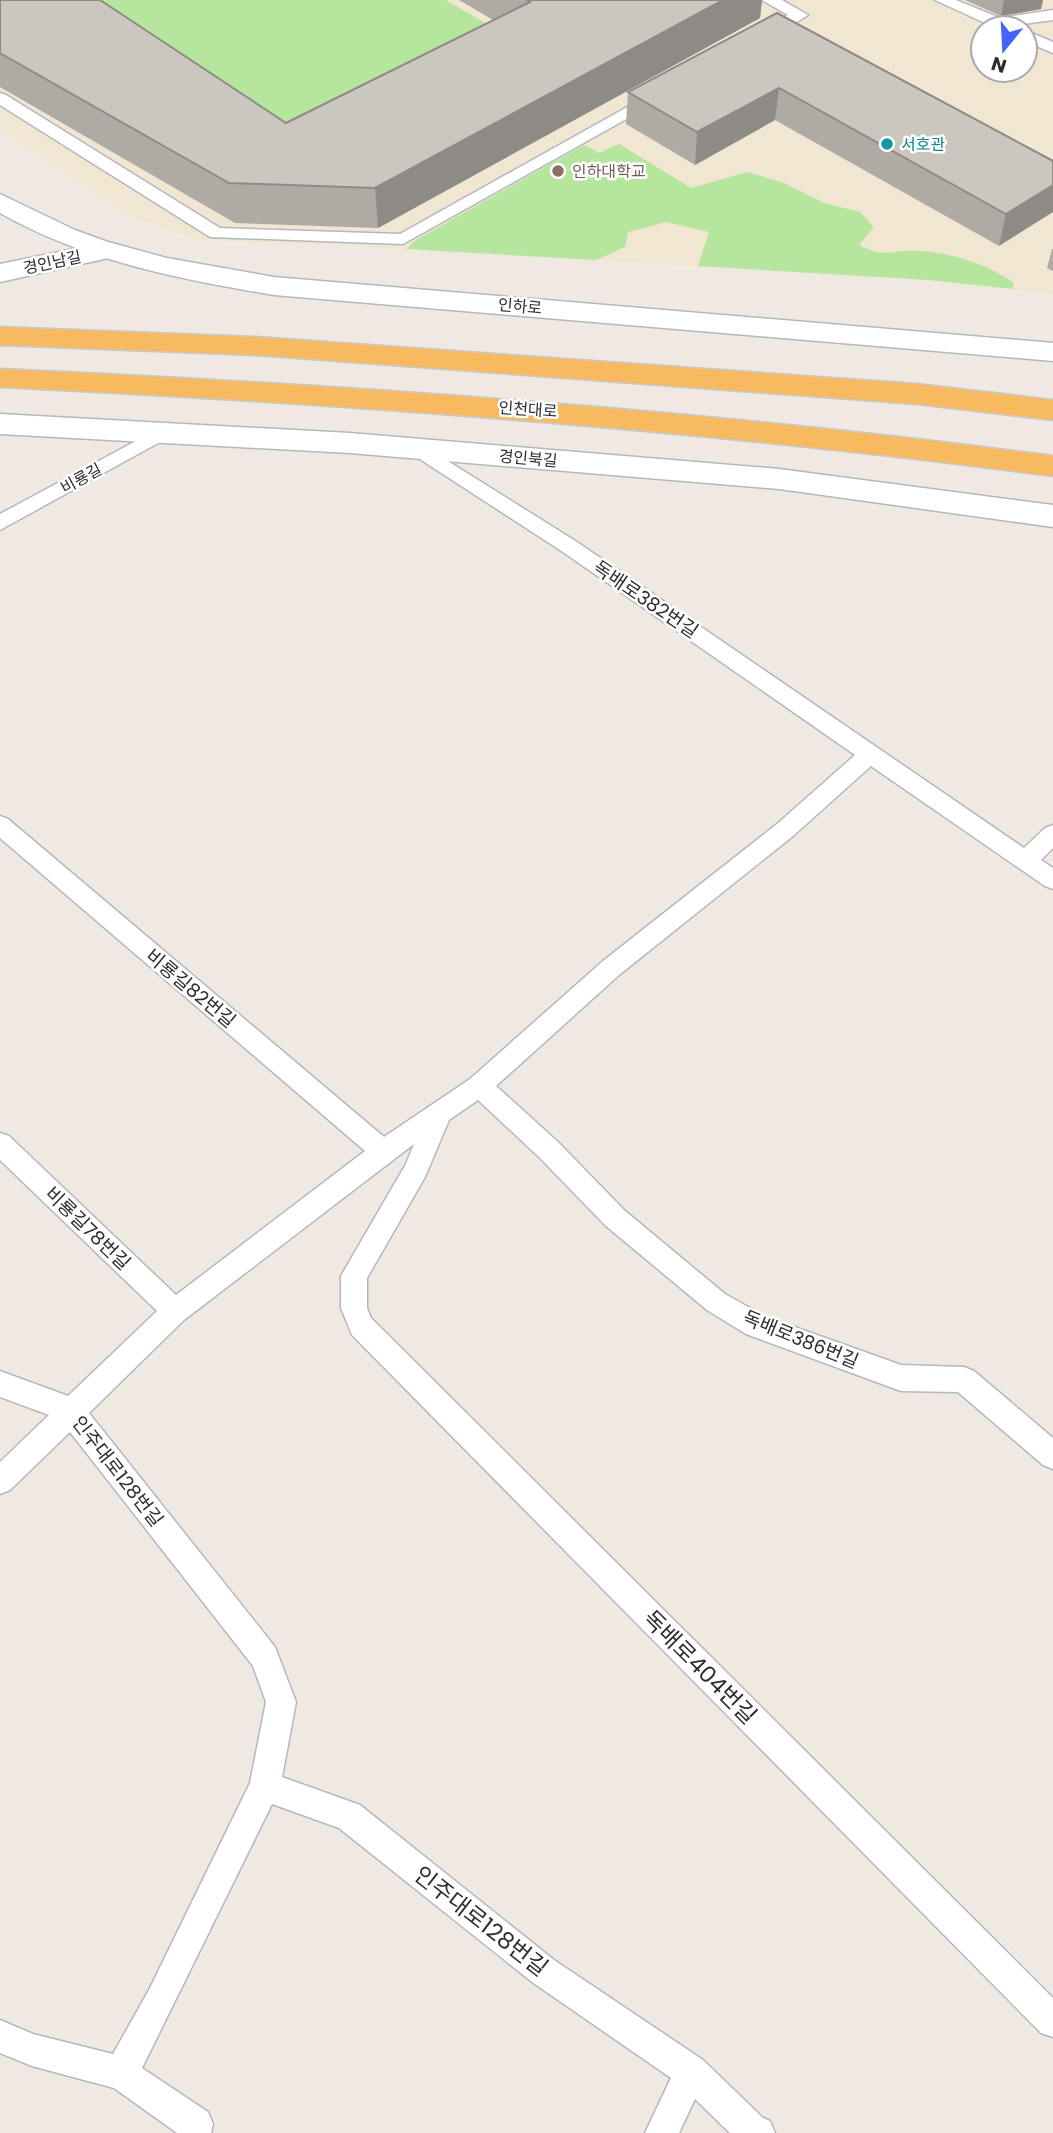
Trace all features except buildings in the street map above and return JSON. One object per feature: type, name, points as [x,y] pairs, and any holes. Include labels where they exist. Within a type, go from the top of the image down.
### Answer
[{"type":"highway","points":[[0,336],[283,348],[917,394],[1053,410]]},
{"type":"highway","name":"인천대로","points":[[0,378],[250,388],[593,413],[929,449],[1053,466]]},
{"type":"main road","name":"인하로","points":[[0,202],[103,251],[177,271],[274,286],[1053,352]]},
{"type":"main road","name":"경인남길","points":[[0,273],[103,251]]},
{"type":"main road","name":"경인북길","points":[[0,424],[419,449],[779,479],[1053,516]]},
{"type":"lane","points":[[751,43],[800,15],[770,0]]},
{"type":"lane","points":[[943,0],[978,14]]},
{"type":"lane","points":[[0,98],[216,233],[403,239],[667,90]]},
{"type":"lane","name":"비룡길","points":[[0,523],[162,433]]},
{"type":"lane","name":"독배로382번길","points":[[419,449],[570,547],[1053,880]]},
{"type":"lane","points":[[0,1481],[70,1410],[175,1311],[383,1151],[479,1086],[611,968],[785,830],[871,754]]},
{"type":"lane","name":"비룡길82번길","points":[[0,825],[383,1151]]},
{"type":"lane","points":[[1025,861],[1053,834]]},
{"type":"lane","name":"독배로386번길","points":[[479,1086],[549,1150],[615,1217],[716,1301],[755,1325],[901,1378],[964,1380],[1053,1456]]},
{"type":"lane","name":"독배로404번길","points":[[440,1112],[416,1169],[354,1276],[354,1308],[361,1326],[1053,2021]]},
{"type":"lane","name":"비룡길78번길","points":[[0,1144],[175,1311]]},
{"type":"lane","points":[[0,1384],[70,1410]]},
{"type":"lane","name":"인주대로128번길","points":[[70,1410],[265,1657],[281,1702],[265,1786],[161,1999],[121,2073]]},
{"type":"lane","name":"인주대로128번길","points":[[265,1786],[349,1816],[543,1971],[691,2072]]},
{"type":"lane","points":[[0,2036],[32,2050],[121,2073],[196,2124],[194,2133]]},
{"type":"lane","points":[[662,2133],[691,2072],[751,2130],[758,2133]]},
{"type":"shaded area","name":"인하대학교","points":[[0,0],[1053,0],[1053,294],[928,280],[341,245],[197,240],[126,214],[0,129]]},
{"type":"green space","points":[[64,0],[446,0],[516,41],[298,152]]},
{"type":"green space","points":[[619,144],[691,188],[747,172],[784,183],[824,203],[860,212],[874,227],[859,245],[884,253],[913,250],[958,257],[1004,276],[1014,283],[1013,289],[928,280],[698,266],[709,232],[666,222],[628,232],[625,247],[596,260],[406,249],[416,240],[584,145],[599,153]]},
{"type":"place","name":"서호관","points":[[887,144]]},
{"type":"place","name":"인하대학교","points":[[558,171]]}]
